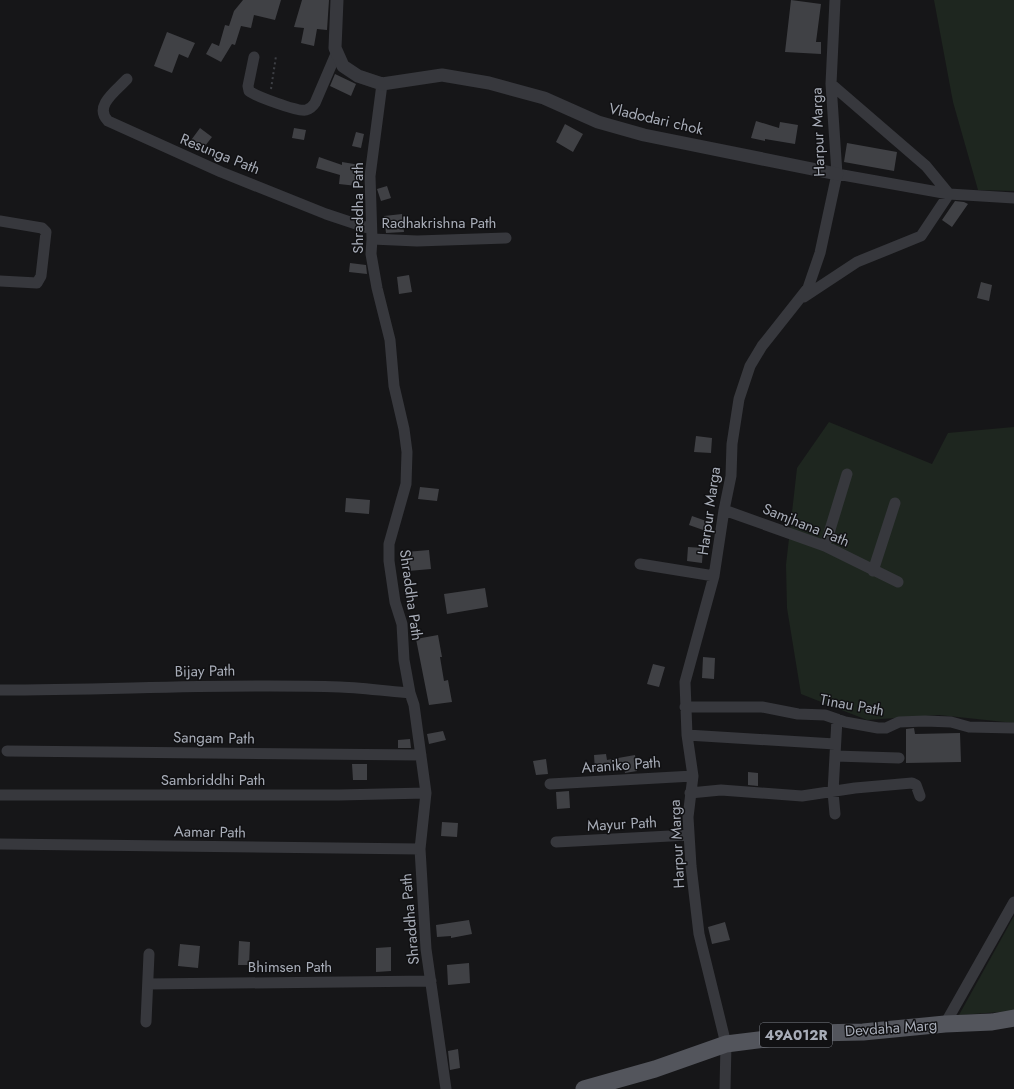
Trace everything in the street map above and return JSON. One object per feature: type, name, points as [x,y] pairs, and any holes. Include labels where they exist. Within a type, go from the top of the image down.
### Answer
[{"type":"main road","name":"Devdaha Marg","points":[[584,1089],[655,1069],[726,1044],[814,1033],[863,1032],[945,1024],[992,1022],[1014,1018]]},
{"type":"street","points":[[254,57],[248,86],[249,91],[269,100],[300,110],[312,108],[336,54],[337,0]]},
{"type":"street","name":"Harpur Marga","points":[[725,1089],[726,1044],[699,934],[691,866],[689,835],[690,793],[693,776],[687,735],[685,682],[714,576],[730,476],[732,444],[740,399],[750,366],[762,346],[808,288],[820,253],[837,174],[831,84],[835,0]]},
{"type":"street","name":"Vladodari chok","points":[[336,54],[343,66],[358,76],[382,84],[442,75],[489,83],[544,98],[598,122],[644,135],[837,174],[949,194],[1014,198]]},
{"type":"street","name":"Resunga Path","points":[[127,79],[105,102],[102,112],[108,121],[221,172],[372,234]]},
{"type":"street","name":"Shraddha Path","points":[[382,84],[370,176],[372,234],[371,254],[377,288],[390,340],[394,386],[404,429],[407,452],[406,484],[389,544],[389,561],[395,602],[402,624],[404,660],[410,693],[414,705],[426,793],[420,849],[426,949],[446,1089]]},
{"type":"street","points":[[797,302],[857,262],[922,236],[949,194],[926,166],[831,84]]},
{"type":"street","points":[[0,221],[45,230],[45,251],[41,276],[37,283],[0,281]]},
{"type":"street","name":"Radhakrishna Path","points":[[372,234],[417,241],[506,238]]},
{"type":"street","points":[[825,546],[847,474]]},
{"type":"street","points":[[873,571],[895,503]]},
{"type":"street","name":"Samjhana Path","points":[[724,510],[825,546],[898,582]]},
{"type":"street","points":[[640,564],[714,576]]},
{"type":"street","name":"Bijay Path","points":[[0,690],[87,690],[212,686],[341,687],[410,693]]},
{"type":"street","name":"Tinau Path","points":[[685,707],[762,707],[798,714],[824,715],[878,728],[886,728],[899,722],[925,721],[951,722],[969,727],[1014,728]]},
{"type":"street","points":[[834,814],[834,756],[837,719]]},
{"type":"street","points":[[687,735],[835,744]]},
{"type":"street","name":"Sangam Path","points":[[7,751],[421,755]]},
{"type":"street","points":[[834,756],[899,758]]},
{"type":"street","name":"Araniko Path","points":[[550,784],[693,776]]},
{"type":"street","points":[[690,793],[720,790],[802,796],[855,788],[912,783],[916,785],[920,796]]},
{"type":"street","name":"Sambriddhi Path","points":[[0,795],[120,796],[426,793]]},
{"type":"street","name":"Mayur Path","points":[[556,842],[689,835]]},
{"type":"street","name":"Aamar Path","points":[[0,844],[420,849]]},
{"type":"street","points":[[945,1024],[1014,902]]},
{"type":"street","points":[[146,1022],[149,954]]},
{"type":"street","name":"Bhimsen Path","points":[[148,984],[431,981]]},
{"type":"path","points":[[269,100],[276,56]]},
{"type":"shaded area","points":[[934,0],[1014,0],[1014,191],[978,190],[953,102]]},
{"type":"shaded area","points":[[829,422],[932,464],[948,433],[1014,427],[1014,723],[939,715],[867,720],[801,694],[787,608],[786,565],[797,468]]},
{"type":"shaded area","points":[[1014,916],[1014,1011],[959,1015]]},
{"type":"building","points":[[243,0],[281,0],[275,20],[254,15],[251,28],[241,26],[235,45],[232,44],[221,62],[206,54],[212,43],[219,46],[225,25],[229,26],[234,11]]},
{"type":"building","points":[[302,0],[329,0],[327,30],[317,29],[314,46],[301,43],[304,28],[294,27]]},
{"type":"building","points":[[791,0],[821,4],[816,42],[821,42],[821,54],[785,52]]},
{"type":"building","points":[[167,32],[195,43],[188,58],[179,54],[172,73],[154,66]]},
{"type":"building","points":[[335,74],[356,84],[351,96],[330,86]]},
{"type":"building","points":[[756,121],[779,128],[780,122],[798,125],[795,144],[751,138]]},
{"type":"building","points":[[565,124],[583,134],[573,152],[556,142]]},
{"type":"building","points":[[200,128],[212,137],[201,151],[189,143]]},
{"type":"building","points":[[294,128],[306,130],[304,140],[292,138]]},
{"type":"building","points":[[356,132],[364,134],[361,148],[352,146]]},
{"type":"building","points":[[847,143],[897,152],[894,171],[844,162]]},
{"type":"building","points":[[319,157],[342,165],[342,162],[360,165],[357,186],[339,184],[340,175],[316,168]]},
{"type":"building","points":[[387,186],[391,198],[381,201],[377,189]]},
{"type":"building","points":[[955,201],[968,204],[952,227],[942,220]]},
{"type":"building","points":[[402,214],[404,232],[386,233],[384,216]]},
{"type":"building","points":[[350,263],[366,265],[367,274],[349,272]]},
{"type":"building","points":[[409,275],[412,292],[399,294],[397,277]]},
{"type":"building","points":[[981,282],[992,285],[989,301],[977,298]]},
{"type":"building","points":[[696,436],[712,438],[711,453],[694,452]]},
{"type":"building","points":[[420,487],[439,489],[437,501],[418,499]]},
{"type":"building","points":[[346,498],[370,500],[369,514],[345,512]]},
{"type":"building","points":[[692,516],[709,522],[706,531],[689,525]]},
{"type":"building","points":[[688,547],[703,548],[702,563],[687,561]]},
{"type":"building","points":[[429,550],[431,569],[408,571],[406,552]]},
{"type":"building","points":[[485,588],[488,607],[447,614],[444,594]]},
{"type":"building","points":[[438,635],[444,681],[448,680],[452,702],[429,705],[416,639]]},
{"type":"building","points":[[703,657],[715,658],[714,679],[702,678]]},
{"type":"building","points":[[653,664],[665,667],[659,687],[647,684]]},
{"type":"building","points":[[914,728],[915,734],[960,733],[961,762],[906,763],[906,729]]},
{"type":"building","points":[[443,731],[446,740],[429,744],[427,734]]},
{"type":"building","points":[[410,739],[411,748],[398,748],[398,740]]},
{"type":"building","points":[[606,754],[607,760],[635,755],[637,771],[625,773],[624,768],[595,770],[594,755]]},
{"type":"building","points":[[546,759],[548,774],[536,775],[533,761]]},
{"type":"building","points":[[352,764],[367,764],[367,780],[353,780]]},
{"type":"building","points":[[748,772],[758,773],[758,786],[748,785]]},
{"type":"building","points":[[569,791],[570,808],[557,809],[556,792]]},
{"type":"building","points":[[442,822],[458,823],[457,837],[441,836]]},
{"type":"building","points":[[469,920],[472,934],[451,938],[451,936],[437,937],[436,925]]},
{"type":"building","points":[[725,922],[730,940],[712,944],[708,927]]},
{"type":"building","points":[[239,941],[250,942],[249,965],[238,965]]},
{"type":"building","points":[[180,944],[200,946],[198,968],[178,966]]},
{"type":"building","points":[[391,947],[391,971],[376,972],[376,948]]},
{"type":"building","points":[[469,963],[470,983],[448,985],[447,965]]},
{"type":"building","points":[[458,1049],[460,1068],[450,1070],[448,1051]]}]
